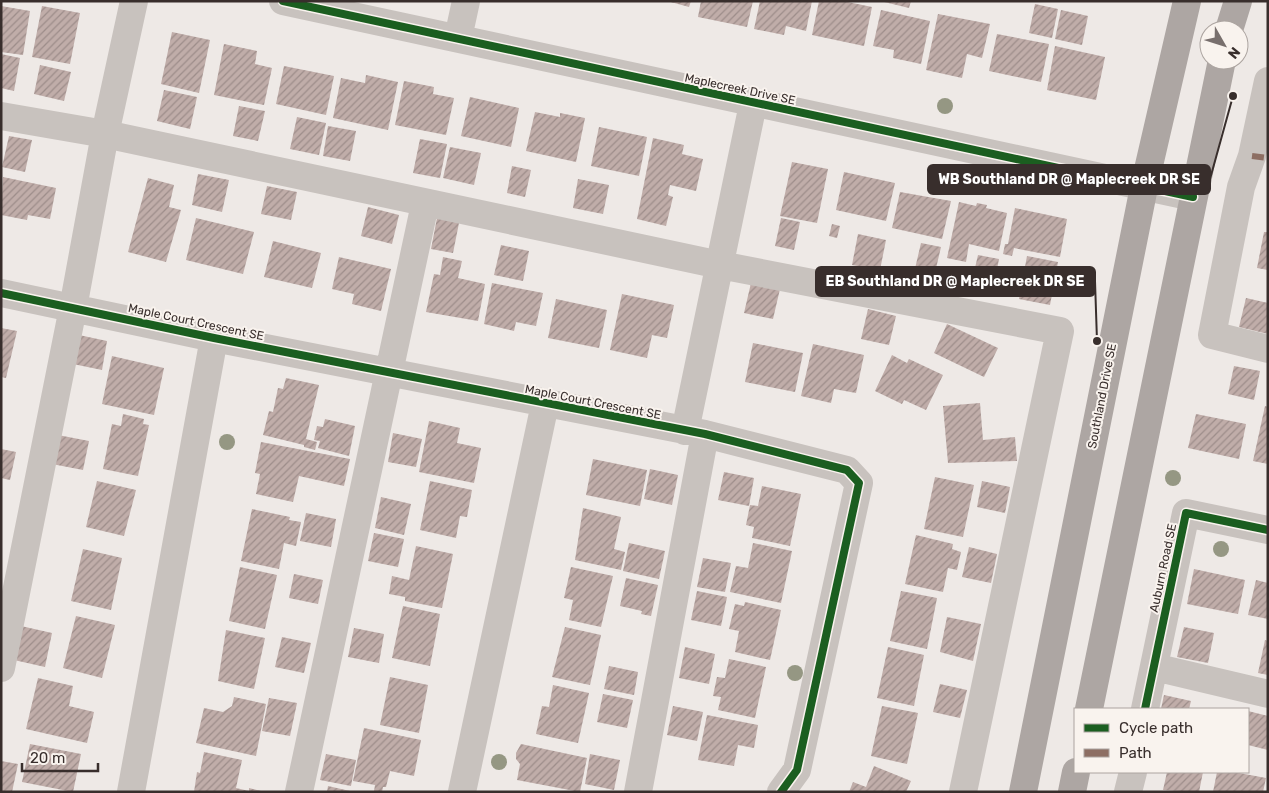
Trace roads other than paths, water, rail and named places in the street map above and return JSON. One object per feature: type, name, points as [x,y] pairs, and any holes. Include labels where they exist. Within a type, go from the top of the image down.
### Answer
[{"type":"main road","name":"Southland Drive SE","points":[[1023,792],[1144,187],[1187,1]]},
{"type":"main road","points":[[1232,20],[1238,1]]},
{"type":"main road","points":[[1089,708],[1220,70]]},
{"type":"main road","points":[[1072,792],[1076,773]]},
{"type":"street","points":[[1,668],[73,308],[105,134],[134,1]]},
{"type":"street","name":"Maplecreek Drive SE","points":[[283,1],[753,104],[1193,197]]},
{"type":"street","points":[[458,38],[466,1]]},
{"type":"street","points":[[1268,81],[1252,156],[1241,187],[1212,335],[1268,349]]},
{"type":"street","points":[[638,792],[720,266],[753,104]]},
{"type":"street","points":[[1,116],[105,134],[720,266],[1060,331],[962,792]]},
{"type":"street","points":[[299,792],[425,204]]},
{"type":"street","name":"Maple Court Crescent SE","points":[[1,293],[214,338],[695,433],[847,470],[859,483],[797,770],[781,792]]},
{"type":"street","name":"Maple Court Crescent SE","points":[[131,792],[214,338]]},
{"type":"street","name":"Maple Court Crescent SE","points":[[462,792],[545,404]]},
{"type":"street","name":"Auburn Road SE","points":[[1145,708],[1186,513],[1268,530]]},
{"type":"street","points":[[1154,667],[1268,694]]},
{"type":"street","points":[[1128,792],[1132,773]]},
{"type":"place","name":"WB Southland DR @ Maplecreek DR SE","points":[[1233,96]]},
{"type":"place","name":"EB Southland DR @ Maplecreek DR SE","points":[[1097,341]]}]
